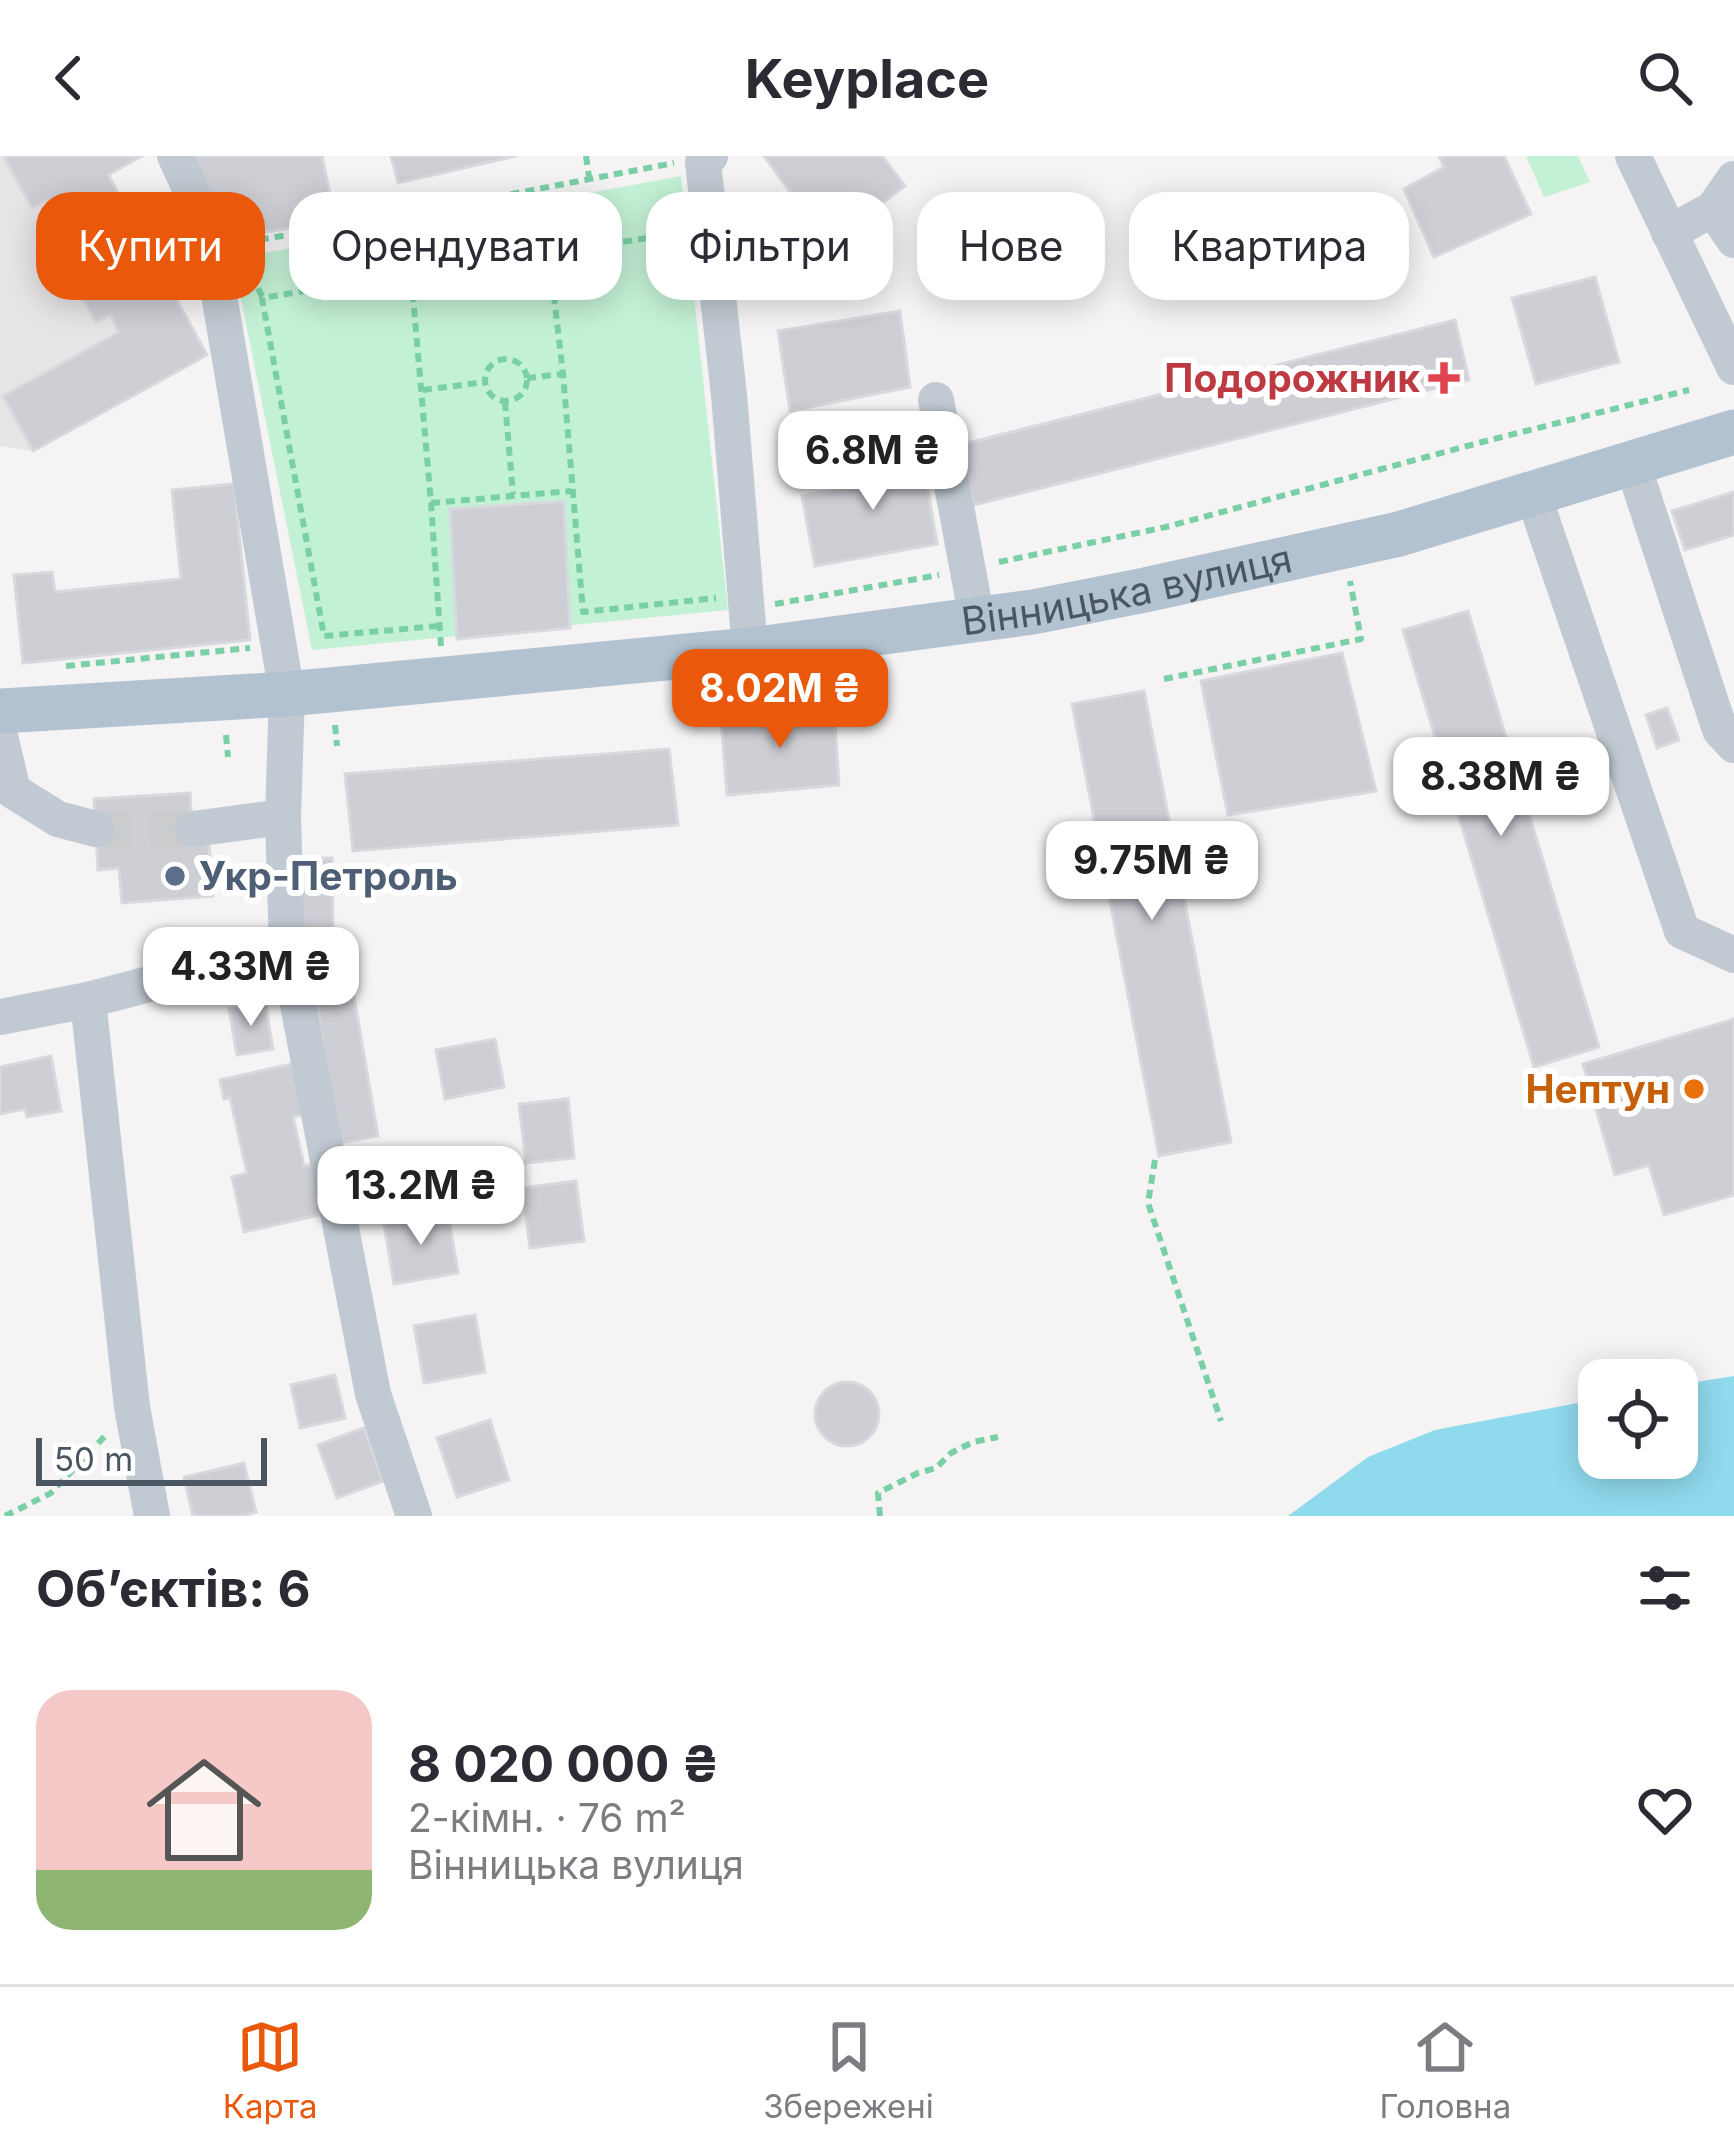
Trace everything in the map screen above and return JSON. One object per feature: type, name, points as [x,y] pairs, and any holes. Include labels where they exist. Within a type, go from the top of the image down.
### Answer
[{"type":"main road","name":"Вінницька вулиця","points":[[0,711],[287,694],[738,619],[977,619],[1145,590],[1399,534],[1734,432]]},
{"type":"street","points":[[175,156],[191,192]]},
{"type":"street","points":[[1634,156],[1734,368]]},
{"type":"street","points":[[706,159],[729,395],[738,619]]},
{"type":"street","points":[[1669,233],[1724,194],[1734,240]]},
{"type":"street","points":[[221,300],[287,694],[283,817],[287,948],[374,1394],[414,1516]]},
{"type":"street","points":[[936,400],[977,619]]},
{"type":"street","points":[[1632,462],[1720,730],[1734,745]]},
{"type":"street","points":[[1533,494],[1682,931],[1734,956]]},
{"type":"street","points":[[0,736],[13,790],[58,819],[96,829]]},
{"type":"street","points":[[193,829],[283,817]]},
{"type":"street","points":[[0,1017],[88,1000],[287,948]]},
{"type":"street","points":[[88,1000],[132,1407],[152,1516]]},
{"type":"path","points":[[586,156],[589,177]]},
{"type":"path","points":[[265,239],[706,159]]},
{"type":"path","points":[[289,294],[262,298],[325,635],[439,626]]},
{"type":"path","points":[[413,300],[441,649]]},
{"type":"path","points":[[554,300],[583,612],[738,619],[1166,527],[1689,390]]},
{"type":"path","points":[[507,359],[520,363],[527,378],[522,394],[505,402],[492,395],[485,375],[493,363],[507,359]]},
{"type":"path","points":[[527,378],[563,374]]},
{"type":"path","points":[[422,390],[485,382]]},
{"type":"path","points":[[505,402],[513,496]]},
{"type":"path","points":[[431,503],[572,490]]},
{"type":"path","points":[[1164,679],[1361,639],[1349,575]]},
{"type":"path","points":[[65,666],[260,647]]},
{"type":"path","points":[[335,718],[337,746]]},
{"type":"path","points":[[226,731],[228,757]]},
{"type":"path","points":[[1155,1160],[1148,1203],[1221,1421]]},
{"type":"path","points":[[5,1516],[51,1493],[132,1407]]},
{"type":"path","points":[[880,1516],[878,1493],[935,1468],[973,1442],[998,1437]]},
{"type":"shaded area","points":[[0,156],[142,156],[108,175],[117,192],[36,192],[36,300],[177,300],[207,355],[33,451],[0,446]]},
{"type":"green space","points":[[1526,156],[1578,156],[1590,182],[1544,197]]},
{"type":"green space","points":[[681,176],[683,192],[646,192],[646,300],[694,300],[728,610],[312,650],[241,300],[265,300],[265,253],[289,249],[289,300],[622,300],[622,192],[595,192]]},
{"type":"water","points":[[1734,1376],[1734,1516],[1288,1516],[1368,1457],[1435,1430],[1578,1403],[1578,1479],[1698,1479],[1698,1382]]},
{"type":"building","points":[[142,156],[108,175],[117,192],[36,192],[32,208],[5,159]]},
{"type":"building","points":[[187,156],[322,156],[330,192],[289,192],[289,229],[265,232],[265,192],[205,192]]},
{"type":"building","points":[[391,156],[516,156],[398,183]]},
{"type":"building","points":[[764,156],[882,156],[905,186],[893,195],[790,192]]},
{"type":"building","points":[[1439,156],[1504,156],[1531,214],[1434,257],[1404,189],[1444,167]]},
{"type":"building","points":[[1595,277],[1619,362],[1536,384],[1512,298]]},
{"type":"building","points":[[83,300],[177,300],[207,355],[33,451],[3,396],[119,332],[110,315],[96,323]]},
{"type":"building","points":[[900,311],[910,387],[790,411],[778,331]]},
{"type":"building","points":[[1455,320],[1469,380],[974,505],[960,445]]},
{"type":"building","points":[[921,448],[937,544],[815,566],[802,496],[881,481],[877,456]]},
{"type":"building","points":[[234,484],[250,640],[23,663],[14,575],[52,572],[55,592],[181,579],[172,490]]},
{"type":"building","points":[[1734,492],[1734,535],[1685,550],[1672,511]]},
{"type":"building","points":[[564,501],[570,628],[457,639],[450,509]]},
{"type":"building","points":[[1468,611],[1599,1047],[1534,1067],[1403,630]]},
{"type":"building","points":[[1342,653],[1376,791],[1228,815],[1201,681]]},
{"type":"building","points":[[1144,691],[1231,1142],[1159,1156],[1072,704]]},
{"type":"building","points":[[834,708],[839,785],[727,795],[721,717]]},
{"type":"building","points":[[1667,708],[1679,740],[1657,748],[1646,715]]},
{"type":"building","points":[[669,749],[678,825],[353,851],[345,774]]},
{"type":"building","points":[[190,793],[193,844],[209,843],[213,896],[122,903],[119,868],[98,870],[94,799]]},
{"type":"building","points":[[300,858],[332,858],[333,934],[301,934]]},
{"type":"building","points":[[347,957],[378,1136],[339,1143],[310,963]]},
{"type":"building","points":[[265,1003],[273,1049],[237,1055],[229,1009]]},
{"type":"building","points":[[1734,1019],[1734,1195],[1664,1215],[1649,1165],[1615,1175],[1583,1064]]},
{"type":"building","points":[[495,1039],[504,1087],[445,1099],[436,1050]]},
{"type":"building","points":[[51,1056],[61,1111],[27,1117],[25,1109],[0,1114],[0,1067]]},
{"type":"building","points":[[296,1063],[308,1114],[293,1117],[304,1166],[317,1163],[328,1213],[244,1232],[232,1177],[247,1173],[230,1097],[224,1099],[220,1080]]},
{"type":"building","points":[[568,1099],[574,1158],[526,1163],[519,1104]]},
{"type":"building","points":[[460,1153],[466,1183],[351,1205],[345,1175]]},
{"type":"building","points":[[576,1181],[584,1241],[530,1248],[522,1188]]},
{"type":"building","points":[[448,1213],[458,1273],[394,1284],[384,1224]]},
{"type":"building","points":[[475,1315],[485,1372],[424,1383],[414,1326]]},
{"type":"building","points":[[335,1375],[345,1418],[300,1428],[291,1385]]},
{"type":"building","points":[[847,1382],[870,1391],[879,1414],[870,1437],[847,1446],[824,1437],[815,1414],[824,1391]]},
{"type":"building","points":[[490,1420],[509,1480],[457,1497],[437,1438]]},
{"type":"building","points":[[364,1428],[383,1481],[337,1498],[318,1445]]},
{"type":"building","points":[[244,1463],[256,1512],[193,1516],[184,1477]]},
{"type":"tunnel","points":[[96,829],[193,829]]},
{"type":"place","name":"Подорожник","points":[[1444,378]]},
{"type":"place","name":"Укр-Петроль","points":[[175,876]]},
{"type":"place","name":"Нептун","points":[[1694,1089]]}]
